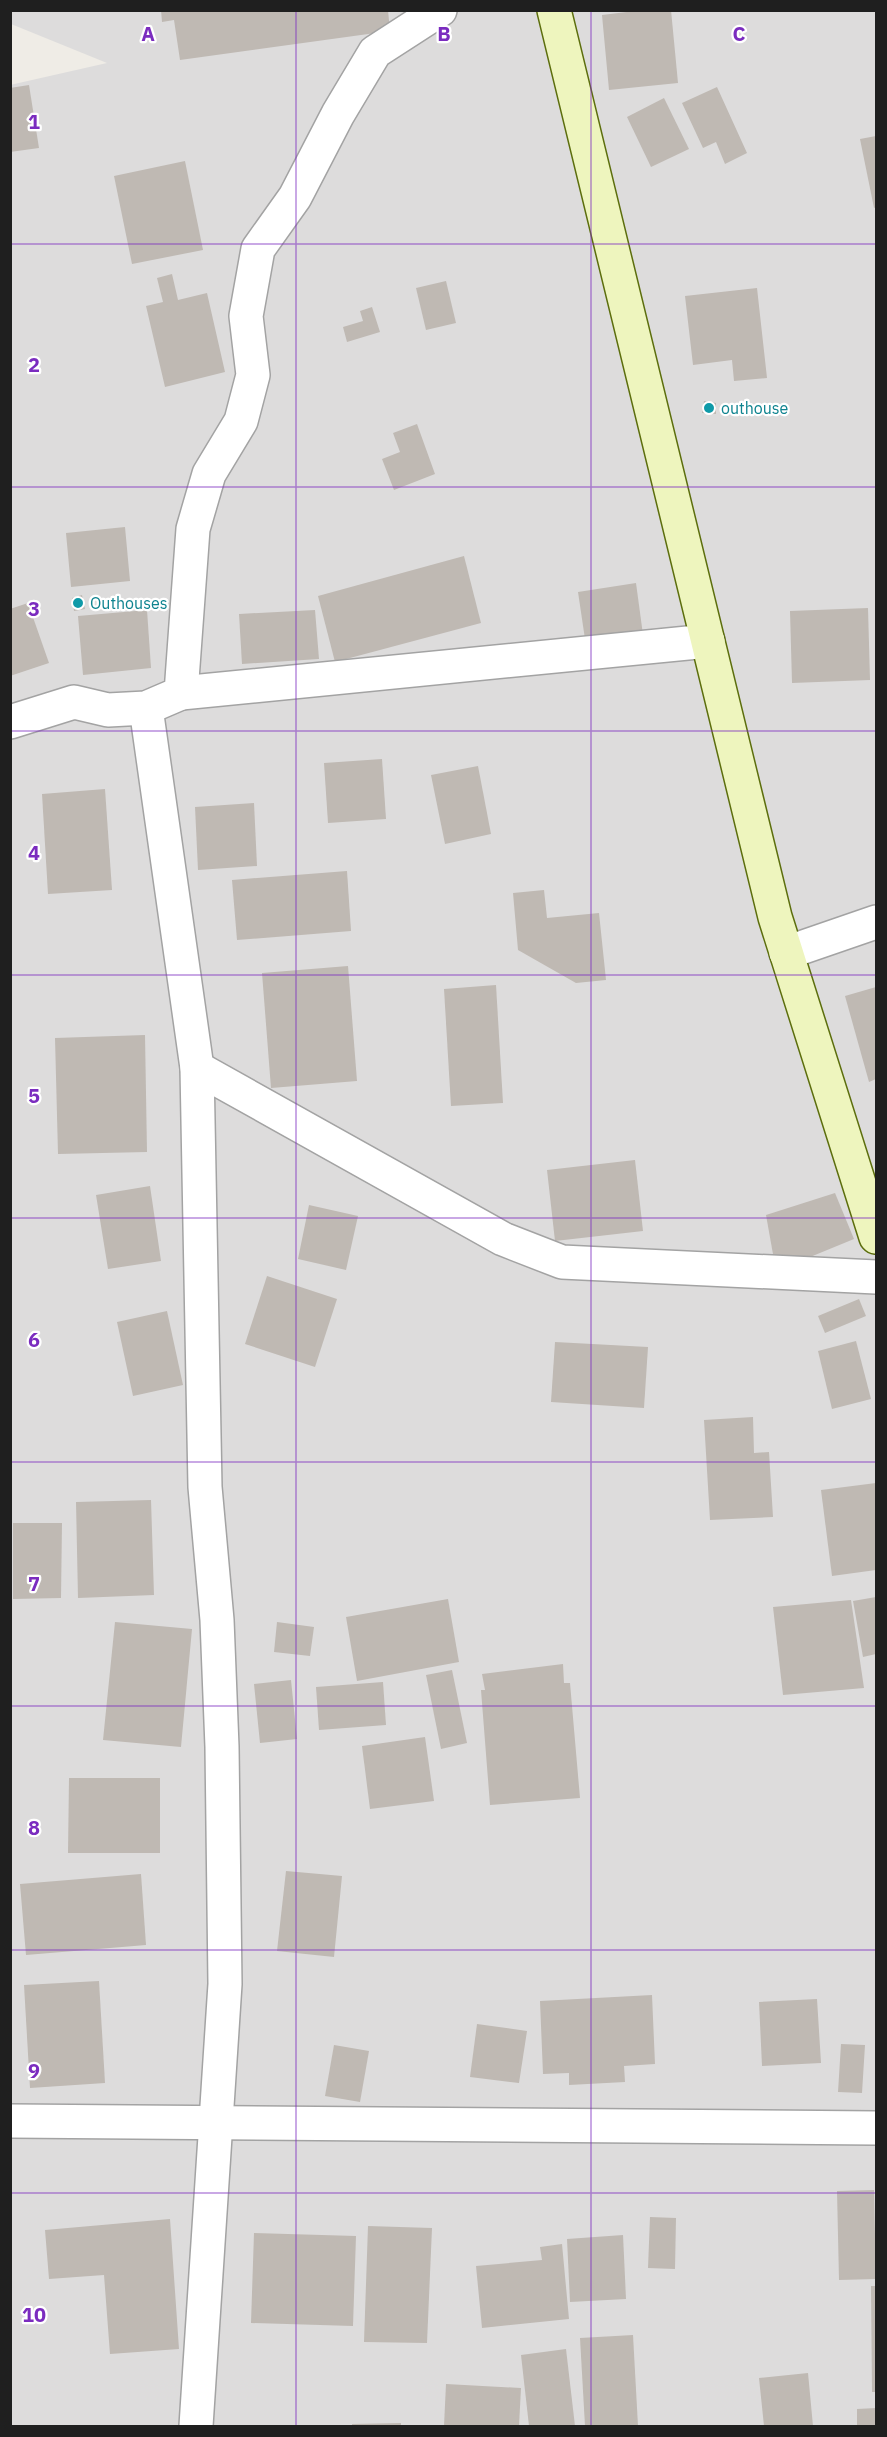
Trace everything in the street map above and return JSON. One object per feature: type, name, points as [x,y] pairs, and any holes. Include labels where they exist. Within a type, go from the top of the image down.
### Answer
[{"type":"street","points":[[181,693],[193,529],[209,474],[241,421],[253,375],[246,316],[258,249],[295,197],[338,114],[375,52],[440,10]]},
{"type":"street","points":[[554,10],[786,953],[876,1238]]},
{"type":"street","points":[[10,722],[74,702],[108,710],[146,708],[181,693],[708,642]]},
{"type":"street","points":[[146,708],[197,1068],[205,1487],[217,1620],[225,1984],[214,2122],[196,2427]]},
{"type":"street","points":[[786,953],[876,922]]},
{"type":"street","points":[[197,1068],[503,1239],[562,1262],[876,1277]]},
{"type":"street","points":[[10,2121],[876,2128]]},
{"type":"shaded area","points":[[11,11],[876,11],[876,2426],[11,2426],[10,85],[107,63],[11,24]]},
{"type":"building","points":[[161,10],[388,10],[390,31],[180,60],[174,20],[162,22]]},
{"type":"building","points":[[643,10],[671,10],[678,83],[609,90],[602,15]]},
{"type":"building","points":[[29,85],[39,148],[10,152],[10,88]]},
{"type":"building","points":[[717,87],[747,153],[725,164],[716,142],[703,148],[682,103]]},
{"type":"building","points":[[664,98],[689,149],[651,167],[627,117]]},
{"type":"building","points":[[876,136],[876,207],[874,208],[860,139]]},
{"type":"building","points":[[185,161],[203,250],[132,264],[114,176]]},
{"type":"building","points":[[172,274],[178,300],[207,293],[225,372],[165,387],[146,306],[163,302],[157,278]]},
{"type":"building","points":[[446,281],[456,323],[426,330],[416,288]]},
{"type":"building","points":[[757,288],[767,378],[734,381],[732,360],[693,365],[685,296]]},
{"type":"building","points":[[372,307],[380,332],[347,342],[343,327],[363,321],[360,311]]},
{"type":"building","name":"outhouse","points":[[704,401],[716,403],[716,414],[702,413]]},
{"type":"building","points":[[417,424],[435,474],[394,490],[382,459],[400,452],[393,433]]},
{"type":"building","points":[[125,527],[130,581],[71,587],[66,533]]},
{"type":"building","points":[[464,556],[481,623],[335,662],[318,596]]},
{"type":"building","points":[[636,583],[646,657],[589,666],[578,592]]},
{"type":"building","name":"Outhouses","points":[[82,595],[85,609],[74,611],[72,598]]},
{"type":"building","points":[[28,603],[49,663],[10,676],[10,609]]},
{"type":"building","points":[[868,608],[870,680],[792,683],[790,611]]},
{"type":"building","points":[[147,610],[151,668],[83,675],[78,616]]},
{"type":"building","points":[[315,610],[319,659],[242,664],[239,614]]},
{"type":"building","points":[[382,759],[386,819],[328,823],[324,763]]},
{"type":"building","points":[[478,766],[491,834],[445,844],[431,775]]},
{"type":"building","points":[[105,789],[112,890],[48,894],[42,794]]},
{"type":"building","points":[[254,803],[257,866],[198,870],[195,807]]},
{"type":"building","points":[[347,871],[351,931],[237,940],[232,880]]},
{"type":"building","points":[[544,890],[547,918],[599,913],[606,980],[576,983],[518,950],[513,893]]},
{"type":"building","points":[[348,966],[357,1081],[271,1088],[262,973]]},
{"type":"building","points":[[496,985],[503,1103],[451,1106],[444,989]]},
{"type":"building","points":[[876,987],[876,1079],[869,1082],[845,996]]},
{"type":"building","points":[[145,1035],[147,1152],[58,1154],[55,1038]]},
{"type":"building","points":[[635,1160],[643,1231],[555,1241],[547,1170]]},
{"type":"building","points":[[150,1186],[161,1261],[108,1269],[96,1195]]},
{"type":"building","points":[[835,1193],[854,1239],[776,1271],[766,1215]]},
{"type":"building","points":[[309,1205],[358,1216],[346,1270],[298,1259]]},
{"type":"building","points":[[267,1276],[337,1299],[315,1367],[245,1344]]},
{"type":"building","points":[[859,1299],[866,1316],[825,1333],[818,1316]]},
{"type":"building","points":[[167,1311],[183,1385],[133,1396],[117,1322]]},
{"type":"building","points":[[856,1341],[871,1399],[832,1409],[818,1351]]},
{"type":"building","points":[[555,1342],[648,1347],[644,1408],[551,1402]]},
{"type":"building","points":[[753,1417],[754,1453],[769,1452],[773,1517],[710,1520],[704,1420]]},
{"type":"building","points":[[876,1483],[876,1570],[832,1576],[821,1490]]},
{"type":"building","points":[[151,1500],[154,1595],[78,1598],[76,1502]]},
{"type":"building","points":[[13,1523],[62,1523],[61,1598],[13,1599]]},
{"type":"building","points":[[876,1597],[876,1654],[863,1657],[853,1601]]},
{"type":"building","points":[[448,1599],[459,1662],[357,1681],[346,1617]]},
{"type":"building","points":[[851,1600],[864,1688],[783,1695],[773,1607]]},
{"type":"building","points":[[115,1622],[192,1629],[181,1747],[103,1740]]},
{"type":"building","points":[[277,1622],[314,1627],[310,1656],[274,1652]]},
{"type":"building","points":[[563,1664],[564,1683],[570,1683],[580,1798],[490,1805],[481,1690],[485,1690],[482,1674]]},
{"type":"building","points":[[452,1670],[467,1743],[441,1749],[426,1675]]},
{"type":"building","points":[[291,1680],[297,1739],[260,1743],[254,1684]]},
{"type":"building","points":[[383,1682],[386,1725],[319,1730],[316,1687]]},
{"type":"building","points":[[425,1737],[434,1801],[370,1809],[362,1746]]},
{"type":"building","points":[[69,1778],[160,1778],[160,1853],[68,1853]]},
{"type":"building","points":[[286,1871],[342,1876],[334,1957],[277,1951]]},
{"type":"building","points":[[141,1874],[146,1945],[26,1955],[20,1884]]},
{"type":"building","points":[[99,1981],[105,2083],[30,2088],[24,1985]]},
{"type":"building","points":[[652,1995],[655,2064],[624,2066],[625,2082],[569,2085],[569,2073],[543,2074],[540,2001]]},
{"type":"building","points":[[817,1999],[821,2063],[762,2066],[759,2002]]},
{"type":"building","points":[[477,2024],[527,2031],[519,2083],[470,2077]]},
{"type":"building","points":[[841,2044],[865,2045],[862,2093],[838,2092]]},
{"type":"building","points":[[334,2045],[369,2051],[360,2102],[325,2096]]},
{"type":"building","points":[[874,2190],[876,2279],[839,2280],[837,2191]]},
{"type":"building","points":[[650,2217],[676,2218],[675,2269],[648,2268]]},
{"type":"building","points":[[170,2219],[179,2349],[110,2354],[104,2275],[49,2279],[45,2230]]},
{"type":"building","points":[[368,2226],[432,2228],[427,2343],[364,2342]]},
{"type":"building","points":[[254,2233],[356,2236],[353,2326],[251,2323]]},
{"type":"building","points":[[623,2235],[626,2299],[570,2302],[567,2239]]},
{"type":"building","points":[[562,2244],[569,2319],[482,2328],[476,2266],[542,2260],[540,2247]]},
{"type":"building","points":[[871,2286],[876,2286],[876,2392],[872,2392]]},
{"type":"building","points":[[633,2335],[638,2426],[585,2426],[580,2338]]},
{"type":"building","points":[[566,2349],[575,2426],[529,2426],[521,2355]]},
{"type":"building","points":[[808,2373],[813,2426],[764,2426],[759,2378]]},
{"type":"building","points":[[446,2384],[521,2388],[519,2426],[444,2426]]},
{"type":"building","points":[[876,2408],[876,2426],[857,2426],[857,2409]]},
{"type":"building","points":[[401,2423],[401,2426],[352,2426],[352,2424]]},
{"type":"place","name":"outhouse","points":[[709,408]]},
{"type":"place","name":"Outhouses","points":[[78,603]]}]
